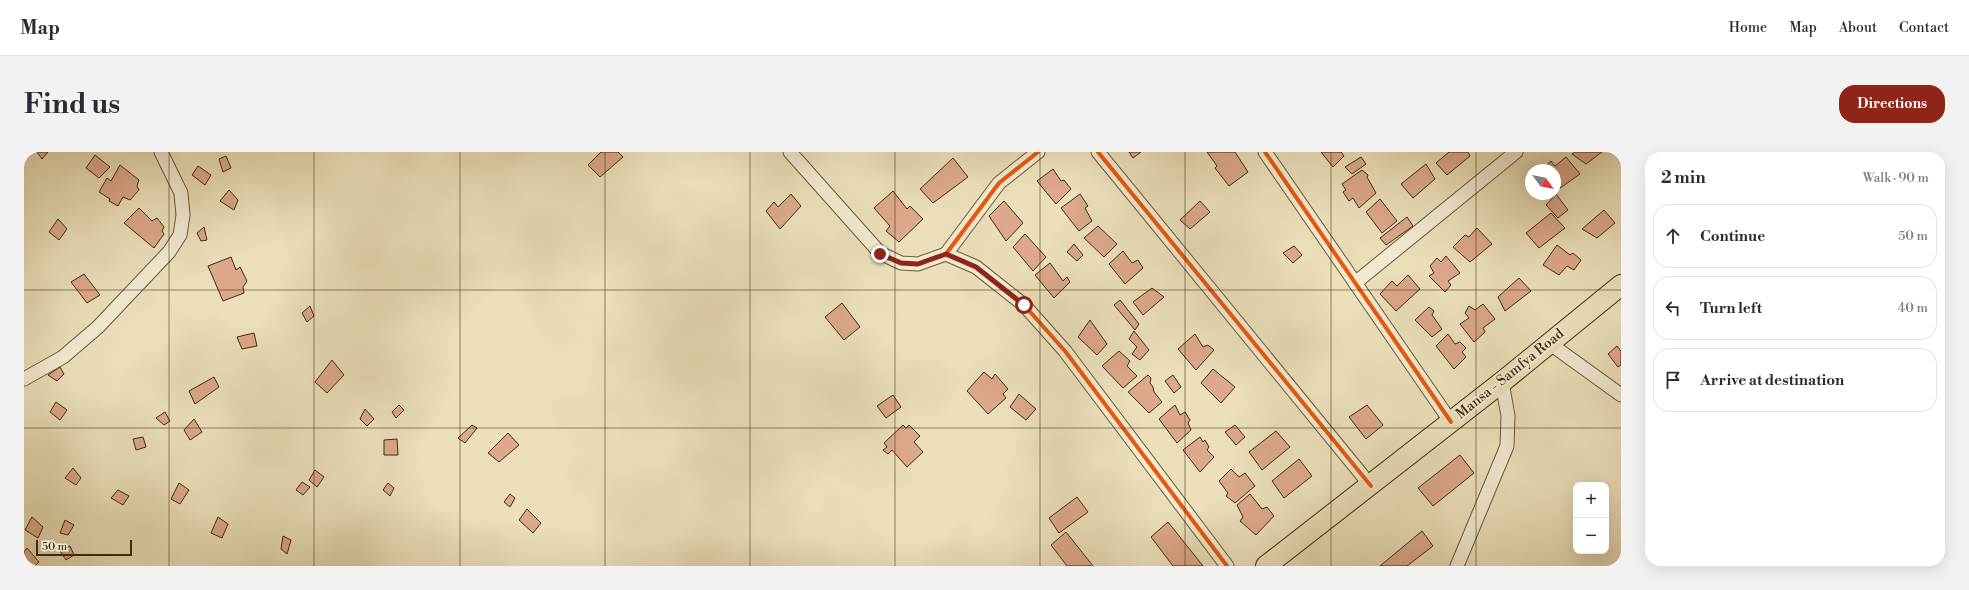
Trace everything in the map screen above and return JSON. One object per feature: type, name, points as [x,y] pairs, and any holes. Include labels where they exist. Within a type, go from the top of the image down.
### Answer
[{"type":"main road","name":"Mansa - Samfya Road","points":[[1266,566],[1371,486],[1621,285]]},
{"type":"street","points":[[24,379],[63,357],[98,327],[169,252],[180,235],[183,215],[181,192],[161,152]]},
{"type":"street","points":[[790,152],[880,254],[901,263],[918,264],[946,254],[999,183],[1038,152]]},
{"type":"street","points":[[1098,152],[1371,486]]},
{"type":"street","points":[[1355,283],[1516,152]]},
{"type":"street","points":[[1267,153],[1451,422]]},
{"type":"street","points":[[946,254],[976,267],[1024,305],[1065,351],[1226,566]]},
{"type":"street","points":[[1549,343],[1621,395]]},
{"type":"street","points":[[1457,566],[1507,446],[1508,416],[1502,382]]},
{"type":"building","points":[[37,152],[48,152],[42,159]]},
{"type":"building","points":[[601,152],[618,152],[623,157],[600,177],[588,165]]},
{"type":"building","points":[[1129,152],[1141,152],[1133,158]]},
{"type":"building","points":[[1207,152],[1235,152],[1248,172],[1229,186],[1215,168],[1217,166]]},
{"type":"building","points":[[1321,152],[1341,152],[1344,156],[1333,167]]},
{"type":"building","points":[[1449,152],[1468,152],[1470,156],[1447,175],[1436,163]]},
{"type":"building","points":[[1575,152],[1602,152],[1586,164],[1572,154]]},
{"type":"building","points":[[95,155],[110,167],[99,178],[86,168]]},
{"type":"building","points":[[226,156],[231,168],[223,172],[219,159]]},
{"type":"building","points":[[1361,157],[1366,164],[1352,174],[1345,167]]},
{"type":"building","points":[[1566,157],[1580,174],[1561,187],[1561,164],[1557,164]]},
{"type":"building","points":[[953,158],[968,177],[933,203],[920,189]]},
{"type":"building","points":[[1426,164],[1435,179],[1413,198],[1401,184]]},
{"type":"building","points":[[120,165],[139,180],[137,186],[139,190],[130,200],[123,197],[118,206],[109,201],[110,199],[99,192],[107,178],[111,181]]},
{"type":"building","points":[[198,166],[211,175],[205,185],[192,175]]},
{"type":"building","points":[[1053,169],[1061,181],[1064,180],[1071,189],[1056,204],[1037,181]]},
{"type":"building","points":[[1362,170],[1368,175],[1367,177],[1376,193],[1359,208],[1353,198],[1349,201],[1343,192],[1346,190],[1342,184]]},
{"type":"building","points":[[229,190],[238,200],[234,210],[220,201]]},
{"type":"building","points":[[893,191],[907,209],[910,206],[923,219],[899,242],[886,231],[890,226],[874,208]]},
{"type":"building","points":[[791,194],[801,206],[780,229],[766,211],[774,202],[778,207]]},
{"type":"building","points":[[1080,194],[1088,206],[1085,208],[1092,221],[1079,231],[1061,208]]},
{"type":"building","points":[[1380,199],[1397,221],[1382,233],[1366,212]]},
{"type":"building","points":[[1551,200],[1560,200],[1568,210],[1558,218],[1546,205]]},
{"type":"building","points":[[1004,201],[1023,223],[1006,241],[989,216]]},
{"type":"building","points":[[1200,201],[1210,212],[1190,229],[1180,220]]},
{"type":"building","points":[[139,208],[152,221],[157,218],[164,227],[162,231],[164,234],[154,248],[124,223]]},
{"type":"building","points":[[1604,210],[1615,223],[1597,238],[1582,229]]},
{"type":"building","points":[[1551,213],[1565,228],[1539,248],[1526,233]]},
{"type":"building","points":[[1407,217],[1413,226],[1386,245],[1380,238]]},
{"type":"building","points":[[58,219],[67,229],[59,240],[49,232]]},
{"type":"building","points":[[1098,226],[1117,244],[1104,257],[1084,238]]},
{"type":"building","points":[[204,227],[207,240],[201,241],[197,233]]},
{"type":"building","points":[[1477,228],[1492,244],[1470,262],[1453,247],[1465,235],[1469,237]]},
{"type":"building","points":[[1025,234],[1046,257],[1033,271],[1013,247]]},
{"type":"building","points":[[1074,244],[1083,255],[1077,261],[1067,252]]},
{"type":"building","points":[[1557,245],[1570,255],[1573,253],[1581,260],[1574,270],[1567,266],[1559,275],[1543,265]]},
{"type":"building","points":[[1294,246],[1302,255],[1293,263],[1283,253]]},
{"type":"building","points":[[1123,251],[1132,263],[1138,260],[1143,268],[1125,284],[1109,264]]},
{"type":"building","points":[[1446,256],[1460,273],[1448,281],[1451,285],[1445,292],[1429,276],[1434,273],[1430,266],[1437,258],[1441,262]]},
{"type":"building","points":[[231,257],[236,270],[240,267],[247,281],[243,287],[244,293],[223,301],[208,266]]},
{"type":"building","points":[[1050,263],[1063,281],[1067,277],[1070,282],[1054,298],[1035,275]]},
{"type":"building","points":[[84,274],[100,295],[87,303],[71,282]]},
{"type":"building","points":[[1408,275],[1420,289],[1396,311],[1380,294],[1392,281],[1397,286]]},
{"type":"building","points":[[1519,278],[1531,291],[1505,311],[1498,297]]},
{"type":"building","points":[[1152,288],[1164,297],[1143,315],[1133,302]]},
{"type":"building","points":[[1120,300],[1139,324],[1135,330],[1114,305]]},
{"type":"building","points":[[842,303],[860,327],[844,340],[825,317]]},
{"type":"building","points":[[1483,304],[1495,319],[1483,328],[1485,332],[1474,342],[1460,324],[1469,318],[1465,313],[1469,306],[1475,310]]},
{"type":"building","points":[[310,306],[314,316],[307,322],[302,313]]},
{"type":"building","points":[[1429,307],[1434,311],[1432,315],[1442,329],[1432,337],[1415,320]]},
{"type":"building","points":[[1090,320],[1107,344],[1097,355],[1078,337]]},
{"type":"building","points":[[1134,331],[1149,350],[1140,360],[1132,354],[1137,347],[1129,339]]},
{"type":"building","points":[[254,333],[257,346],[242,349],[237,337]]},
{"type":"building","points":[[1195,334],[1203,347],[1208,345],[1214,350],[1196,370],[1178,349]]},
{"type":"building","points":[[1448,334],[1455,344],[1460,342],[1466,348],[1462,352],[1466,357],[1454,369],[1436,346]]},
{"type":"building","points":[[1617,346],[1621,351],[1621,365],[1618,367],[1608,354]]},
{"type":"building","points":[[1119,351],[1130,361],[1127,366],[1137,376],[1123,388],[1102,366]]},
{"type":"building","points":[[332,360],[344,375],[327,393],[315,382]]},
{"type":"building","points":[[60,367],[64,374],[57,381],[48,375]]},
{"type":"building","points":[[1213,369],[1235,387],[1221,403],[1201,383]]},
{"type":"building","points":[[984,372],[992,379],[995,374],[1008,389],[1003,394],[1006,398],[988,414],[967,391]]},
{"type":"building","points":[[1148,375],[1151,378],[1150,383],[1154,392],[1162,402],[1149,413],[1128,392]]},
{"type":"building","points":[[1173,375],[1181,387],[1174,393],[1165,381]]},
{"type":"building","points":[[214,377],[219,387],[195,404],[189,391]]},
{"type":"building","points":[[1019,394],[1036,409],[1026,420],[1010,407]]},
{"type":"building","points":[[893,395],[901,407],[886,418],[877,406]]},
{"type":"building","points":[[56,402],[67,410],[60,420],[50,412]]},
{"type":"building","points":[[399,405],[404,410],[396,418],[392,412]]},
{"type":"building","points":[[1175,405],[1180,415],[1185,412],[1190,420],[1188,423],[1191,430],[1177,443],[1159,419]]},
{"type":"building","points":[[1367,405],[1383,425],[1366,439],[1349,417]]},
{"type":"building","points":[[365,409],[374,419],[367,426],[360,419]]},
{"type":"building","points":[[165,412],[170,421],[164,425],[156,418]]},
{"type":"building","points":[[194,419],[202,432],[190,440],[184,430]]},
{"type":"building","points":[[472,425],[477,428],[465,443],[458,438]]},
{"type":"building","points":[[903,425],[906,428],[909,425],[920,436],[914,442],[923,452],[907,467],[892,450],[888,454],[883,450],[887,447],[884,443]]},
{"type":"building","points":[[1235,425],[1245,437],[1236,445],[1225,432]]},
{"type":"building","points":[[1276,431],[1290,447],[1262,470],[1249,452]]},
{"type":"building","points":[[508,433],[519,445],[499,462],[488,453]]},
{"type":"building","points":[[143,437],[146,447],[136,450],[133,439]]},
{"type":"building","points":[[1200,437],[1203,442],[1205,440],[1209,447],[1207,450],[1214,457],[1200,472],[1183,450]]},
{"type":"building","points":[[397,439],[398,455],[384,455],[384,440]]},
{"type":"building","points":[[1460,455],[1474,473],[1433,506],[1418,488]]},
{"type":"building","points":[[1299,459],[1312,476],[1284,498],[1272,481]]},
{"type":"building","points":[[73,468],[81,478],[76,485],[65,478]]},
{"type":"building","points":[[1231,469],[1239,477],[1245,473],[1255,486],[1235,503],[1226,496],[1228,493],[1219,481]]},
{"type":"building","points":[[315,470],[324,477],[317,487],[309,480]]},
{"type":"building","points":[[302,482],[310,487],[303,495],[296,490]]},
{"type":"building","points":[[179,483],[189,490],[180,504],[171,499]]},
{"type":"building","points":[[388,483],[394,488],[390,496],[383,490]]},
{"type":"building","points":[[118,490],[129,496],[123,505],[111,498]]},
{"type":"building","points":[[510,494],[515,498],[510,507],[504,502]]},
{"type":"building","points":[[1250,494],[1262,509],[1267,507],[1274,516],[1256,535],[1240,521],[1243,517],[1237,505]]},
{"type":"building","points":[[1077,497],[1088,512],[1059,533],[1049,518]]},
{"type":"building","points":[[527,509],[541,523],[533,533],[519,520]]},
{"type":"building","points":[[32,517],[43,527],[38,538],[25,530]]},
{"type":"building","points":[[218,517],[228,524],[222,538],[211,533]]},
{"type":"building","points":[[65,520],[74,525],[68,535],[60,533]]},
{"type":"building","points":[[1168,522],[1203,566],[1173,566],[1151,537]]},
{"type":"building","points":[[1422,531],[1433,546],[1407,566],[1380,566]]},
{"type":"building","points":[[1066,532],[1093,566],[1067,566],[1051,545]]},
{"type":"building","points":[[283,536],[291,540],[287,554],[281,549]]},
{"type":"building","points":[[70,546],[74,555],[66,560],[60,551]]},
{"type":"building","points":[[27,548],[39,562],[35,566],[24,566],[24,552]]},
{"type":"cycle path","points":[[1038,152],[999,183],[946,254],[976,267],[1024,305],[1065,351],[1227,566]]},
{"type":"cycle path","points":[[1098,152],[1371,486]]},
{"type":"cycle path","points":[[1265,152],[1451,422]]},
{"type":"route","points":[[880,254],[901,263],[918,264],[946,254],[976,267],[1024,305]]}]
